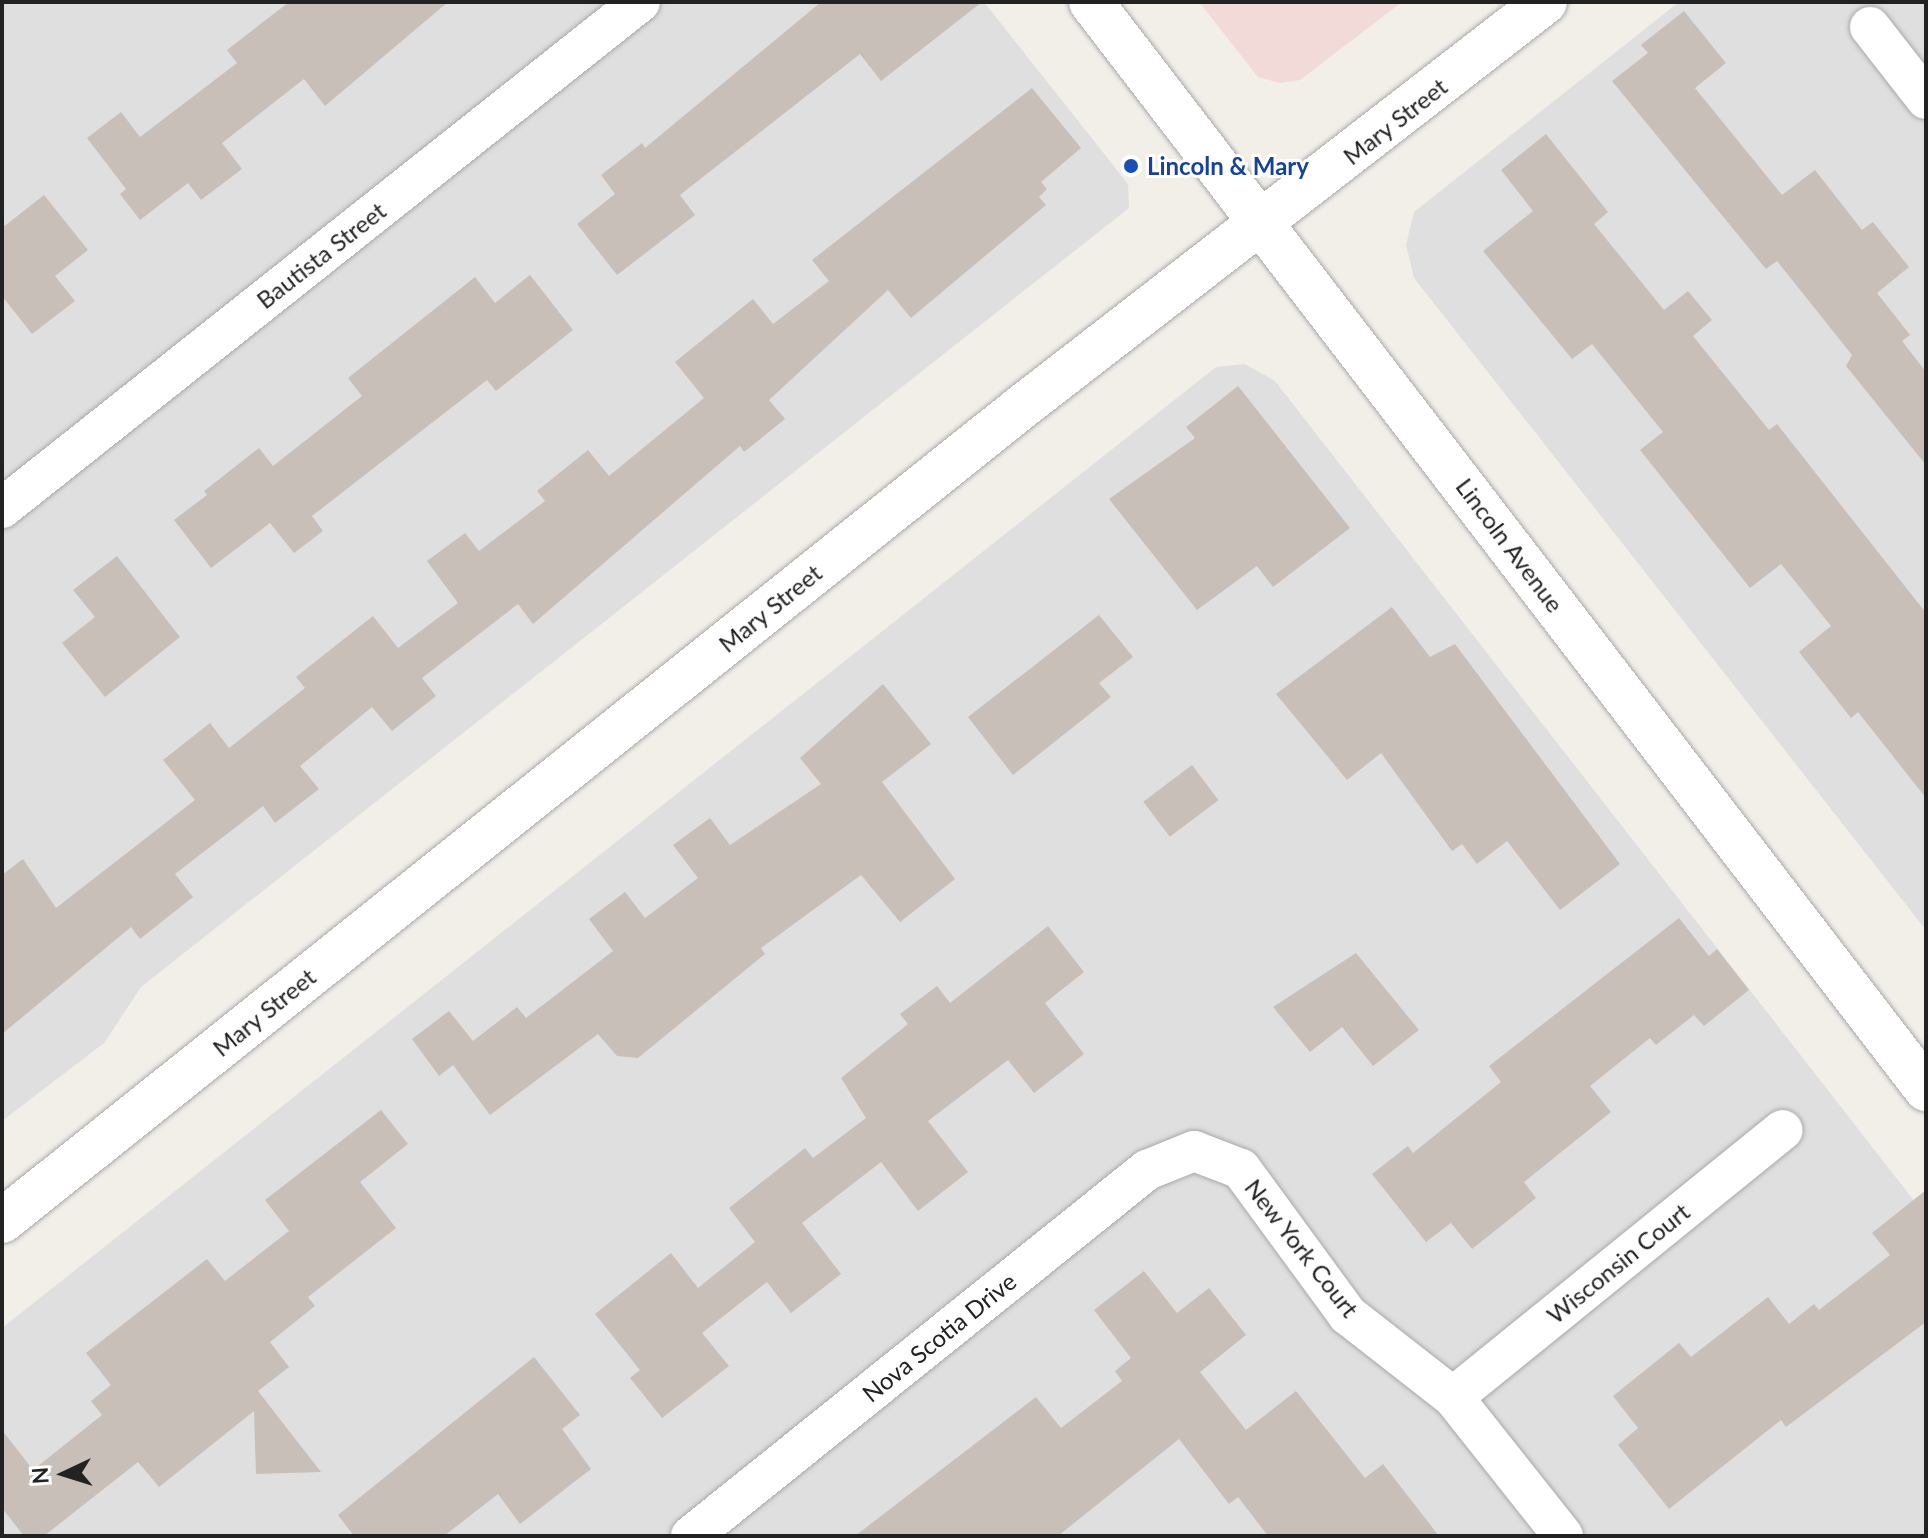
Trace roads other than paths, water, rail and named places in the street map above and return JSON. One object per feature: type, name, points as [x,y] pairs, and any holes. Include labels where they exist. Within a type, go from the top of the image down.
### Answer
[{"type":"street","name":"Bautista Street","points":[[2,508],[640,2]]},
{"type":"street","name":"Lincoln Avenue","points":[[1091,2],[1925,1087]]},
{"type":"street","name":"Mary Street","points":[[2,1221],[1019,409],[1261,227],[1545,2]]},
{"type":"street","points":[[1870,27],[1926,99]]},
{"type":"street","name":"Wisconsin Court","points":[[1453,1397],[1783,1130]]},
{"type":"street","name":"New York Court","points":[[1194,1151],[1241,1169],[1348,1315],[1453,1397],[1563,1536]]},
{"type":"street","name":"Nova Scotia Drive","points":[[691,1536],[1147,1170],[1194,1151]]},
{"type":"place","name":"Lincoln & Mary","points":[[1131,166]]}]
